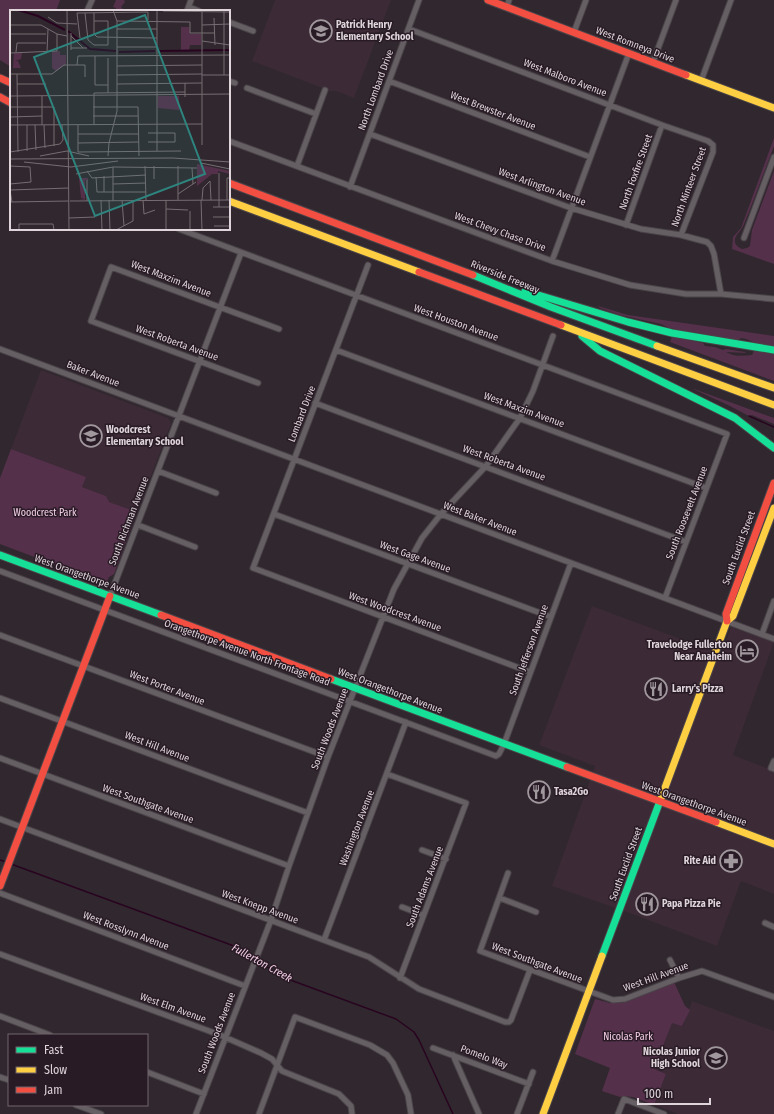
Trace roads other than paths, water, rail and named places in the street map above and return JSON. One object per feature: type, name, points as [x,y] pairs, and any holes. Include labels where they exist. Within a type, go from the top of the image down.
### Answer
[{"type":"main road","name":"West Romneya Drive","points":[[488,0],[508,3],[574,32],[774,108]]},
{"type":"main road","points":[[1,78],[10,82]]},
{"type":"main road","points":[[0,97],[10,103]]},
{"type":"main road","points":[[0,100],[10,104]]},
{"type":"main road","name":"Riverside Freeway","points":[[230,183],[468,273],[551,307],[774,388]]},
{"type":"main road","points":[[230,201],[774,405]]},
{"type":"main road","points":[[468,273],[664,332],[774,350]]},
{"type":"main road","points":[[576,331],[600,351],[735,418],[774,448]]},
{"type":"main road","name":"South Euclid Street","points":[[543,1114],[727,621],[726,614],[774,482]]},
{"type":"main road","name":"South Euclid Street","points":[[727,621],[733,616],[774,508]]},
{"type":"main road","name":"West Orangethorpe Avenue","points":[[0,555],[774,844]]},
{"type":"main road","name":"South Richman Avenue","points":[[0,886],[62,721],[85,666],[110,596]]},
{"type":"street","points":[[87,10],[92,0]]},
{"type":"street","points":[[188,9],[192,0]]},
{"type":"street","name":"North Lombard Drive","points":[[350,187],[419,0]]},
{"type":"street","points":[[574,32],[586,0]]},
{"type":"street","points":[[653,62],[676,0]]},
{"type":"street","points":[[702,81],[730,0]]},
{"type":"street","points":[[230,22],[253,31]]},
{"type":"street","name":"West Malboro Avenue","points":[[409,29],[708,141],[713,145]]},
{"type":"street","points":[[552,260],[629,53]]},
{"type":"street","points":[[230,81],[235,83]]},
{"type":"street","name":"West Brewster Avenue","points":[[389,81],[590,157]]},
{"type":"street","points":[[247,88],[316,114]]},
{"type":"street","points":[[297,166],[325,90]]},
{"type":"street","name":"North Foxfire Street","points":[[626,225],[662,125]]},
{"type":"street","name":"West Arlington Avenue","points":[[370,134],[571,208],[641,229],[681,235],[707,242],[711,246],[714,254],[721,294]]},
{"type":"street","name":"West Chevy Chase Drive","points":[[230,141],[350,187],[552,260],[630,285],[686,294],[721,294],[774,299]]},
{"type":"street","name":"North Minteer Street","points":[[681,235],[713,152],[713,145]]},
{"type":"street","points":[[744,238],[774,157]]},
{"type":"street","name":"West Houston Avenue","points":[[182,230],[727,434]]},
{"type":"street","name":"South Richman Avenue","points":[[110,596],[241,253]]},
{"type":"street","name":"Lombard Drive","points":[[253,568],[368,265]]},
{"type":"street","name":"West Maxzim Avenue","points":[[91,321],[111,266],[279,329]]},
{"type":"street","name":"West Roberta Avenue","points":[[91,321],[258,383]]},
{"type":"street","name":"South Woods Avenue","points":[[196,1114],[271,920],[328,758],[394,589],[422,538],[441,514],[486,466],[520,418],[533,391],[554,336]]},
{"type":"street","name":"Baker Avenue","points":[[0,349],[180,416]]},
{"type":"street","name":"West Maxzim Avenue","points":[[336,350],[706,488]]},
{"type":"street","name":"West Roberta Avenue","points":[[316,403],[686,542]]},
{"type":"street","name":"West Baker Avenue","points":[[180,416],[774,639]]},
{"type":"street","name":"South Roosevelt Avenue","points":[[665,598],[727,434]]},
{"type":"street","points":[[158,471],[216,493]]},
{"type":"street","name":"West Gage Avenue","points":[[274,514],[551,617]]},
{"type":"street","points":[[138,525],[196,547]]},
{"type":"street","name":"South Jefferson Avenue","points":[[504,744],[571,563]]},
{"type":"street","name":"West Woodcrest Avenue","points":[[253,568],[530,672]]},
{"type":"street","name":"Orangethorpe Avenue North Frontage Road","points":[[0,571],[496,756],[500,754],[504,744]]},
{"type":"street","points":[[762,634],[774,601]]},
{"type":"street","name":"West Porter Avenue","points":[[0,635],[328,758]]},
{"type":"street","name":"West Hill Avenue","points":[[0,698],[308,813]]},
{"type":"street","name":"Washington Avenue","points":[[324,940],[406,722]]},
{"type":"street","name":"West Southgate Avenue","points":[[0,758],[289,866]]},
{"type":"street","points":[[773,768],[774,761]]},
{"type":"street","name":"South Adams Avenue","points":[[387,774],[466,803],[400,978]]},
{"type":"street","name":"West Knepp Avenue","points":[[0,819],[369,957],[419,989],[505,1022],[509,1022],[511,1020],[530,970]]},
{"type":"street","points":[[422,850],[446,859]]},
{"type":"street","points":[[508,874],[500,898],[536,912]]},
{"type":"street","name":"West Rosslynn Avenue","points":[[0,893],[245,986]]},
{"type":"street","name":"West Southgate Avenue","points":[[500,898],[480,951],[589,992]]},
{"type":"street","points":[[402,907],[423,915]]},
{"type":"street","points":[[765,924],[774,927]]},
{"type":"street","name":"West Elm Avenue","points":[[0,954],[226,1038],[261,1053],[272,1059],[282,1071],[340,1094],[351,1106],[352,1114]]},
{"type":"street","points":[[670,960],[679,978]]},
{"type":"street","name":"West Hill Avenue","points":[[589,992],[613,1000],[625,999],[679,978],[702,971],[774,997]]},
{"type":"street","points":[[0,1016],[47,1034]]},
{"type":"street","points":[[259,1114],[278,1066],[295,1016],[370,1045],[381,1050],[387,1055],[393,1063],[408,1095],[411,1114]]},
{"type":"street","name":"Pomelo Way","points":[[433,1048],[528,1084]]},
{"type":"street","points":[[453,1055],[479,1114]]},
{"type":"street","points":[[148,1072],[204,1094]]},
{"type":"street","points":[[517,1114],[533,1072]]},
{"type":"street","points":[[618,1114],[624,1100],[664,1114]]},
{"type":"street","points":[[79,1106],[101,1114]]},
{"type":"waterway","points":[[749,416],[774,427]]},
{"type":"waterway","name":"Fullerton Creek","points":[[0,860],[6,862]]},
{"type":"waterway","name":"Fullerton Creek","points":[[11,864],[234,946],[285,978],[396,1019],[414,1032],[419,1040],[453,1114]]},
{"type":"place","name":"Patrick Henry Elementary School","points":[[321,31]]},
{"type":"place","name":"Woodcrest Elementary School","points":[[91,436]]},
{"type":"place","name":"Travelodge Fullerton Near Anaheim","points":[[747,651]]},
{"type":"place","name":"Larry's Pizza","points":[[656,689]]},
{"type":"place","name":"Tasa2Go","points":[[539,792]]},
{"type":"place","name":"Rite Aid","points":[[731,861]]},
{"type":"place","name":"Papa Pizza Pie","points":[[647,904]]},
{"type":"place","name":"Nicolas Junior High School","points":[[716,1058]]},
{"type":"park label","name":"Woodcrest Park","points":[[45,513]]},
{"type":"park label","name":"Nicolas Park","points":[[628,1037]]}]
